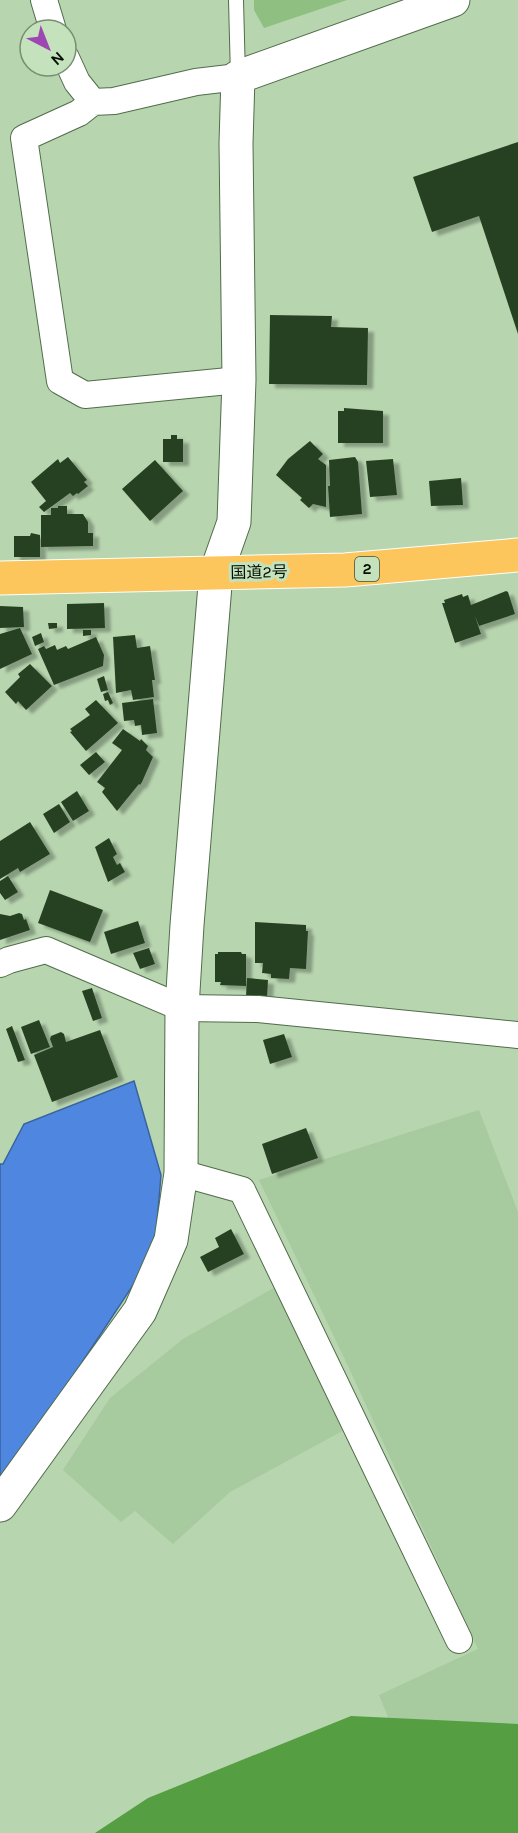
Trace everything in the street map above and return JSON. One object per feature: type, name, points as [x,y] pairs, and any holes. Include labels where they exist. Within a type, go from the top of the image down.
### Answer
[{"type":"highway","name":"国道2号","points":[[0,578],[355,569],[518,555]]},
{"type":"street","points":[[44,0],[49,18]]},
{"type":"street","points":[[239,380],[85,394],[60,381],[24,138],[80,113],[93,102],[114,101],[196,82],[238,77],[453,0]]},
{"type":"street","points":[[0,1505],[140,1311],[171,1240],[181,1173],[182,1008],[216,573],[234,522],[239,380],[238,77]]},
{"type":"street","points":[[75,78],[93,102]]},
{"type":"street","points":[[0,964],[46,950],[182,1008],[258,1009],[518,1035]]},
{"type":"street","points":[[181,1173],[242,1190],[459,1640]]},
{"type":"lane","points":[[236,0],[238,77]]},
{"type":"shaded area","points":[[254,0],[347,0],[264,28],[254,10]]},
{"type":"shaded area","points":[[479,1110],[518,1212],[518,1725],[409,1768],[379,1695],[478,1649],[349,1368],[259,1180]]},
{"type":"shaded area","points":[[279,1285],[346,1429],[230,1492],[173,1544],[135,1511],[121,1522],[63,1470],[110,1398],[183,1339]]},
{"type":"green space","points":[[351,1716],[518,1724],[518,1833],[95,1833],[148,1798]]},
{"type":"water","points":[[134,1081],[161,1175],[156,1235],[143,1270],[50,1411],[0,1479],[0,1164],[3,1164],[24,1124]]},
{"type":"building","points":[[518,142],[518,334],[479,216],[432,232],[413,177]]},
{"type":"building","points":[[270,315],[332,316],[331,327],[368,328],[367,385],[269,384]]},
{"type":"building","points":[[344,408],[383,411],[383,443],[338,443],[338,411],[344,411]]},
{"type":"building","points":[[171,435],[177,435],[177,439],[183,439],[183,462],[163,462],[163,439],[171,439]]},
{"type":"building","points":[[310,441],[323,454],[318,459],[326,465],[326,507],[313,504],[309,508],[300,500],[302,498],[276,475],[288,459]]},
{"type":"building","points":[[68,457],[87,480],[84,482],[88,486],[73,496],[70,493],[44,512],[39,507],[46,501],[31,482],[58,459],[60,463]]},
{"type":"building","points":[[355,457],[358,462],[362,514],[330,517],[329,460]]},
{"type":"building","points":[[393,459],[397,495],[370,497],[366,461]]},
{"type":"building","points":[[155,460],[183,491],[150,521],[122,489]]},
{"type":"building","points":[[461,478],[463,505],[431,506],[429,481]]},
{"type":"building","points":[[58,506],[67,506],[67,514],[83,514],[88,522],[88,533],[93,533],[93,546],[41,547],[41,515],[51,515],[51,508],[58,508]]},
{"type":"building","points":[[31,533],[40,535],[40,557],[14,557],[14,536],[30,536]]},
{"type":"building","points":[[506,591],[515,614],[479,626],[475,616],[481,634],[455,643],[442,603],[445,603],[444,600],[462,594],[463,597],[468,595],[471,605]]},
{"type":"building","points":[[104,603],[105,628],[67,629],[67,604]]},
{"type":"building","points":[[0,606],[23,607],[24,627],[0,628]]},
{"type":"building","points":[[48,623],[57,623],[57,628],[49,629]]},
{"type":"building","points":[[20,628],[32,654],[0,669],[0,634]]},
{"type":"building","points":[[83,630],[91,630],[91,635],[83,636]]},
{"type":"building","points":[[41,633],[44,642],[35,646],[32,637]]},
{"type":"building","points":[[135,635],[137,648],[150,646],[155,680],[152,680],[154,697],[133,700],[131,690],[116,693],[113,637]]},
{"type":"building","points":[[96,637],[104,655],[103,666],[54,685],[38,649],[44,646],[46,649],[55,645],[57,650],[66,646],[68,649]]},
{"type":"building","points":[[30,664],[52,686],[26,710],[18,701],[16,704],[5,692],[20,677],[18,674]]},
{"type":"building","points":[[104,676],[108,690],[101,692],[97,679]]},
{"type":"building","points":[[108,692],[113,703],[110,705],[108,700],[105,701],[103,694]]},
{"type":"building","points":[[153,699],[157,733],[142,735],[141,725],[135,726],[134,720],[124,721],[122,703]]},
{"type":"building","points":[[96,700],[118,723],[86,751],[70,729],[90,715],[85,709]]},
{"type":"building","points":[[123,729],[140,741],[141,739],[148,746],[146,750],[153,757],[140,785],[117,811],[102,792],[105,788],[97,782],[122,750],[112,743]]},
{"type":"building","points":[[96,752],[105,762],[89,775],[80,765]]},
{"type":"building","points":[[77,791],[89,811],[73,821],[61,802]]},
{"type":"building","points":[[59,804],[70,822],[54,833],[43,814]]},
{"type":"building","points":[[30,822],[50,854],[20,872],[18,868],[0,879],[0,841]]},
{"type":"building","points":[[109,838],[117,854],[113,857],[117,865],[120,863],[125,872],[108,882],[95,847]]},
{"type":"building","points":[[8,876],[18,892],[5,900],[0,893],[0,881]]},
{"type":"building","points":[[50,890],[103,910],[90,942],[38,923]]},
{"type":"building","points":[[0,914],[10,916],[22,914],[24,920],[26,919],[30,930],[0,940]]},
{"type":"building","points":[[138,921],[145,943],[111,954],[104,932]]},
{"type":"building","points":[[255,922],[306,925],[306,931],[308,931],[306,969],[290,968],[289,979],[271,978],[271,974],[262,973],[263,963],[255,963]]},
{"type":"building","points":[[149,948],[155,964],[140,969],[133,953]]},
{"type":"building","points":[[218,952],[246,954],[246,986],[220,985],[221,982],[215,982],[215,954]]},
{"type":"building","points":[[247,978],[268,980],[267,998],[246,996]]},
{"type":"building","points":[[92,988],[102,1018],[93,1021],[82,991]]},
{"type":"building","points":[[39,1020],[50,1047],[31,1054],[21,1027]]},
{"type":"building","points":[[12,1026],[25,1060],[18,1062],[6,1029]]},
{"type":"building","points":[[100,1030],[118,1077],[52,1102],[34,1055],[53,1047],[51,1036],[61,1032],[66,1042]]},
{"type":"building","points":[[284,1034],[292,1057],[270,1064],[263,1040]]},
{"type":"building","points":[[306,1128],[318,1158],[272,1174],[262,1144]]},
{"type":"building","points":[[231,1229],[244,1254],[208,1272],[200,1257],[219,1247],[215,1238]]}]
